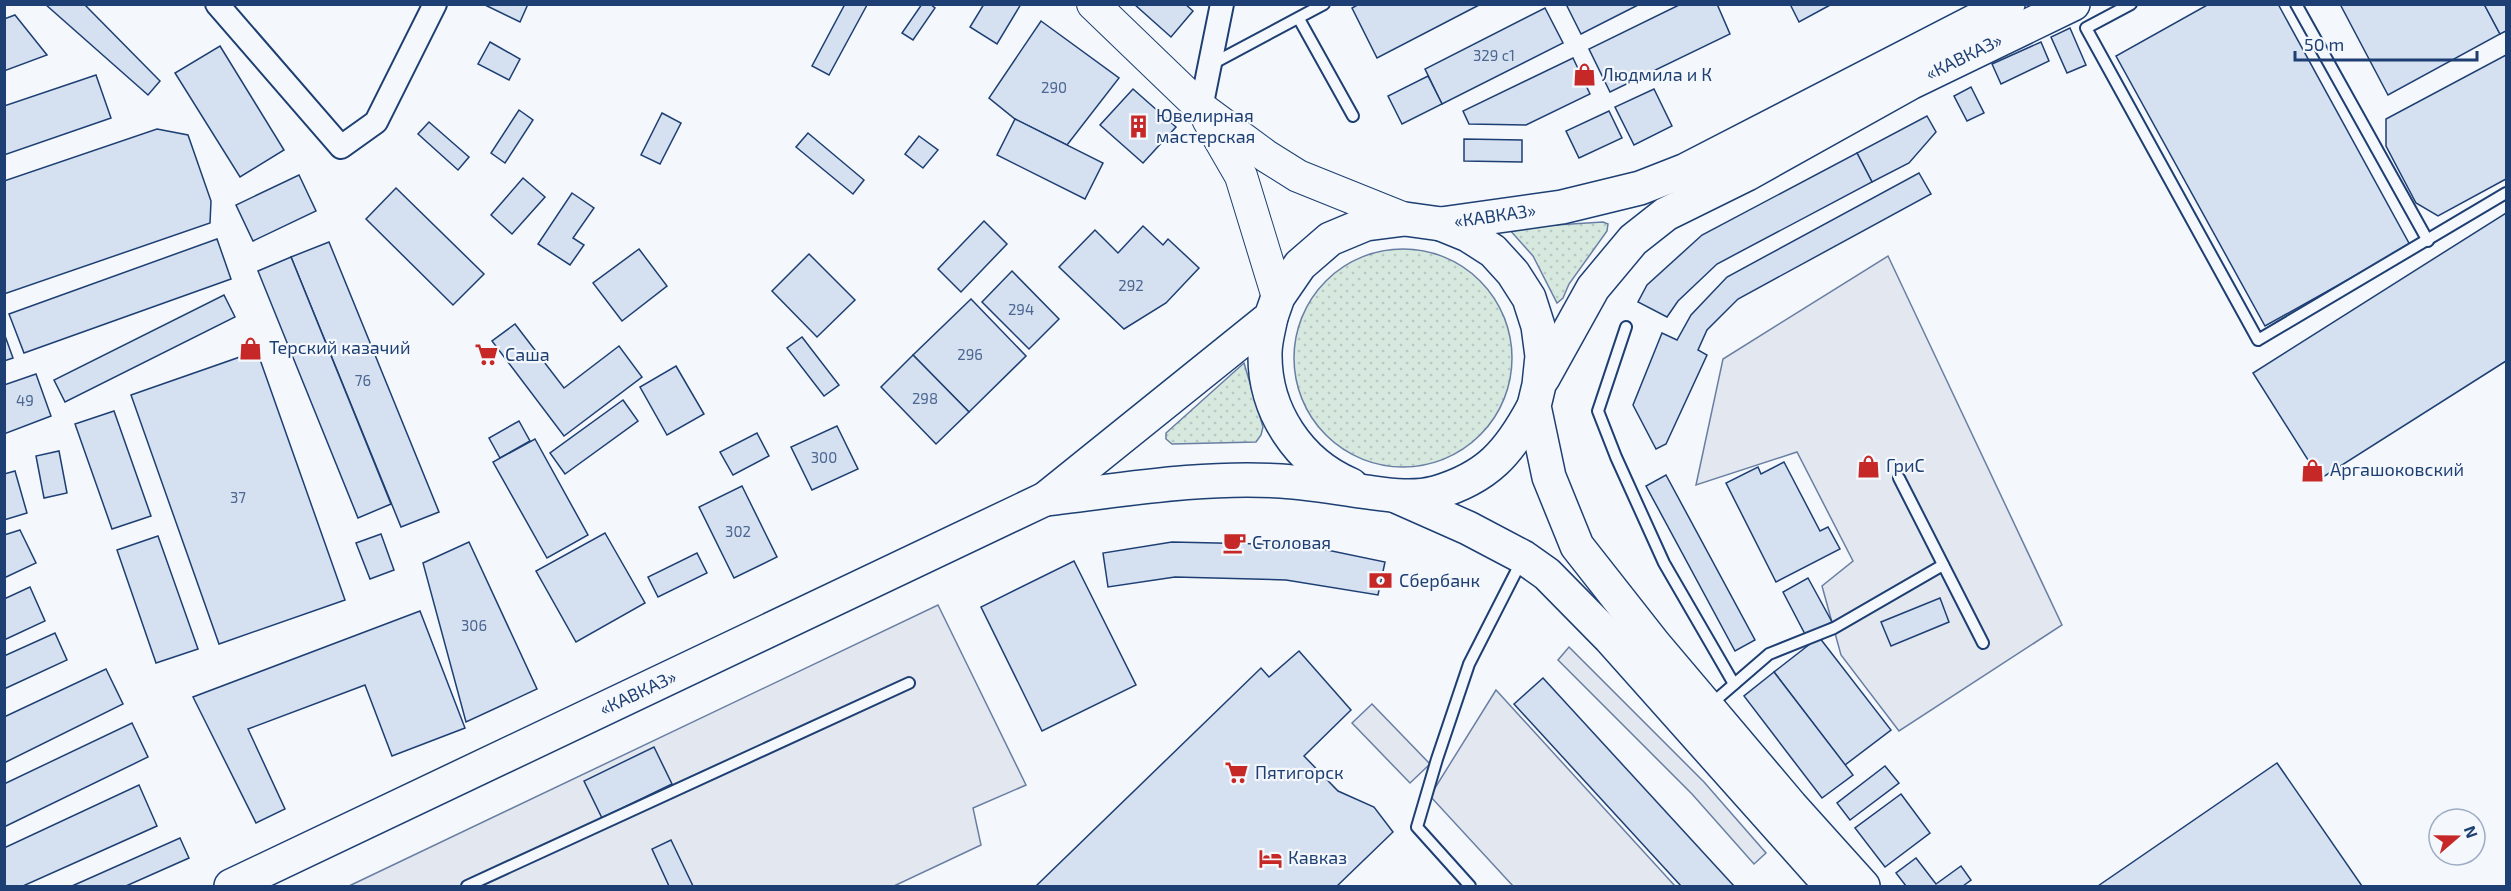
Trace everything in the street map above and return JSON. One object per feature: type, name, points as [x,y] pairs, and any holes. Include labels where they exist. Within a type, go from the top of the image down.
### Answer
[{"type":"main road","points":[[1093,4],[1201,108],[1266,156],[1298,176],[1405,219]]},
{"type":"main road","name":"«КАВКАЗ»","points":[[231,886],[1045,499],[1274,307],[1300,265],[1330,239],[1366,224],[1405,219],[1441,224],[1562,207],[1640,188],[1686,170],[2008,4]]},
{"type":"main road","name":"«КАВКАЗ»","points":[[1045,499],[1204,481],[1280,481],[1382,494],[1432,494],[1465,482],[1494,463],[1517,437],[1593,288],[1633,240],[1666,214],[1748,174],[1910,83],[2073,4]]},
{"type":"main road","points":[[1201,108],[1241,176],[1274,307],[1264,353],[1269,390],[1281,424],[1304,454],[1333,477],[1468,528],[1523,557],[1547,574],[1610,638],[1831,886]]},
{"type":"main road","points":[[1441,224],[1468,235],[1493,251],[1513,273],[1524,290],[1538,326],[1542,356],[1537,396],[1549,477],[1577,546],[1654,644],[1863,886]]},
{"type":"street","points":[[217,4],[341,147],[376,122],[435,4]]},
{"type":"street","points":[[1201,108],[1222,4]]},
{"type":"lane","points":[[1210,65],[1324,4]]},
{"type":"lane","points":[[2130,4],[2086,28],[2258,340],[2506,193]]},
{"type":"lane","points":[[2296,4],[2428,241]]},
{"type":"lane","points":[[1299,19],[1353,116]]},
{"type":"lane","points":[[1626,327],[1598,411],[1616,457],[1664,563],[1734,684]]},
{"type":"lane","points":[[1899,478],[1983,643]]},
{"type":"lane","points":[[1470,886],[1417,827],[1469,664],[1523,557]]},
{"type":"lane","points":[[1707,707],[1769,654],[1834,628],[1943,565]]},
{"type":"lane","points":[[467,886],[909,683]]},
{"type":"shaded area","points":[[1603,222],[1608,224],[1607,231],[1569,284],[1563,298],[1557,303],[1533,256],[1508,228]]},
{"type":"shaded area","points":[[1403,249],[1424,251],[1445,257],[1464,267],[1480,281],[1494,297],[1504,316],[1510,337],[1512,358],[1510,379],[1504,400],[1494,419],[1480,435],[1464,449],[1445,459],[1424,465],[1403,467],[1382,465],[1361,459],[1342,449],[1326,435],[1312,419],[1302,400],[1296,379],[1294,358],[1296,337],[1302,316],[1312,297],[1326,281],[1342,267],[1361,257],[1382,251]]},
{"type":"shaded area","points":[[1888,256],[2062,625],[1899,731],[1841,655],[1822,586],[1853,561],[1797,452],[1696,485],[1723,359]]},
{"type":"shaded area","points":[[1244,363],[1263,427],[1256,442],[1172,444],[1166,439],[1166,433]]},
{"type":"shaded area","points":[[938,605],[1026,785],[973,808],[981,845],[894,886],[349,886]]},
{"type":"shaded area","points":[[1569,647],[1704,782],[1766,853],[1754,864],[1692,794],[1558,660]]},
{"type":"shaded area","points":[[1496,690],[1675,886],[1513,886],[1430,796]]},
{"type":"shaded area","points":[[1372,704],[1430,764],[1410,783],[1352,723]]},
{"type":"building","points":[[45,4],[84,4],[160,81],[148,95]]},
{"type":"building","points":[[483,4],[528,4],[520,22]]},
{"type":"building","points":[[845,4],[867,5],[829,75],[812,66]]},
{"type":"building","points":[[922,4],[930,4],[935,8],[913,40],[902,33]]},
{"type":"building","points":[[984,4],[1021,4],[997,44],[970,27]]},
{"type":"building","points":[[1134,4],[1185,4],[1193,11],[1171,37]]},
{"type":"building","points":[[1359,4],[1481,4],[1377,58],[1352,8]]},
{"type":"building","points":[[1566,4],[1640,4],[1581,34]]},
{"type":"building","points":[[1681,4],[1717,4],[1730,34],[1610,92],[1589,49]]},
{"type":"building","points":[[1790,4],[1832,4],[1799,22]]},
{"type":"building","points":[[2209,4],[2278,4],[2410,245],[2265,326],[2116,56]]},
{"type":"building","points":[[2340,4],[2484,4],[2500,34],[2388,95]]},
{"type":"building","points":[[2484,4],[2506,4],[2506,31],[2500,34]]},
{"type":"building","points":[[1545,8],[1563,43],[1442,104],[1425,69]]},
{"type":"building","points":[[15,15],[47,55],[4,71],[4,19]]},
{"type":"building","points":[[1041,21],[1119,78],[1067,145],[1015,119],[989,98]]},
{"type":"building","points":[[2070,28],[2086,65],[2067,73],[2051,37]]},
{"type":"building","points":[[490,42],[520,59],[509,80],[478,64]]},
{"type":"building","points":[[2041,42],[2049,61],[2001,84],[1992,64]]},
{"type":"building","points":[[220,46],[284,150],[240,177],[175,73]]},
{"type":"building","points":[[2506,55],[2506,179],[2438,216],[2416,203],[2386,146],[2386,119]]},
{"type":"building","points":[[1573,58],[1590,94],[1526,125],[1469,124],[1463,111]]},
{"type":"building","points":[[96,75],[111,118],[4,155],[4,106]]},
{"type":"building","points":[[1428,76],[1442,104],[1402,124],[1388,96]]},
{"type":"building","points":[[1971,87],[1984,113],[1967,121],[1954,96]]},
{"type":"building","name":"Ювелирная мастерская","points":[[1133,89],[1176,127],[1143,163],[1100,125]]},
{"type":"building","points":[[1654,89],[1672,126],[1634,145],[1615,107]]},
{"type":"building","points":[[519,110],[533,120],[505,163],[491,153]]},
{"type":"building","points":[[1609,111],[1622,138],[1579,158],[1566,131]]},
{"type":"building","points":[[662,113],[681,123],[660,164],[641,155]]},
{"type":"building","points":[[1927,116],[1936,132],[1909,163],[1872,182],[1857,153]]},
{"type":"building","points":[[1015,119],[1103,163],[1085,199],[997,155]]},
{"type":"building","points":[[429,122],[469,157],[458,170],[418,134]]},
{"type":"building","points":[[157,129],[188,135],[211,201],[210,223],[4,294],[4,181]]},
{"type":"building","points":[[808,133],[864,180],[853,194],[796,147]]},
{"type":"building","points":[[919,136],[938,150],[923,168],[905,154]]},
{"type":"building","points":[[1464,139],[1522,140],[1522,162],[1464,161]]},
{"type":"building","points":[[1857,153],[1872,182],[1717,264],[1678,301],[1667,317],[1638,302],[1647,285],[1702,235]]},
{"type":"building","points":[[1919,173],[1931,194],[1738,299],[1707,330],[1698,350],[1707,355],[1666,444],[1656,449],[1633,405],[1662,333],[1677,340],[1691,315],[1727,277]]},
{"type":"building","points":[[299,175],[316,211],[253,241],[236,205]]},
{"type":"building","points":[[523,178],[545,197],[512,234],[491,215]]},
{"type":"building","points":[[396,188],[484,274],[453,305],[366,219]]},
{"type":"building","points":[[572,193],[594,208],[573,238],[584,245],[570,265],[538,244]]},
{"type":"building","points":[[2506,213],[2506,361],[2320,479],[2253,373]]},
{"type":"building","points":[[984,221],[1007,244],[961,292],[938,269]]},
{"type":"building","points":[[1143,226],[1163,245],[1168,239],[1199,268],[1166,303],[1124,329],[1059,267],[1095,230],[1118,253]]},
{"type":"building","points":[[217,239],[231,279],[24,353],[9,314]]},
{"type":"building","points":[[329,242],[439,512],[401,527],[291,257]]},
{"type":"building","points":[[639,249],[667,286],[622,321],[593,283]]},
{"type":"building","points":[[809,254],[855,300],[817,337],[772,291]]},
{"type":"building","points":[[291,257],[391,504],[358,518],[258,271]]},
{"type":"building","points":[[1012,271],[1059,319],[1029,349],[982,302]]},
{"type":"building","points":[[224,295],[235,317],[65,402],[54,380]]},
{"type":"building","points":[[971,299],[1026,356],[969,412],[913,355]]},
{"type":"building","points":[[515,324],[564,388],[619,346],[642,377],[564,436],[492,341]]},
{"type":"building","points":[[4,333],[13,358],[4,361]]},
{"type":"building","points":[[802,337],[839,385],[824,396],[787,348]]},
{"type":"building","points":[[257,351],[345,600],[219,644],[131,395]]},
{"type":"building","points":[[913,355],[969,412],[936,444],[881,387]]},
{"type":"building","points":[[676,366],[704,414],[667,435],[640,387]]},
{"type":"building","points":[[36,374],[51,416],[4,434],[4,385]]},
{"type":"building","points":[[623,400],[638,421],[565,474],[550,453]]},
{"type":"building","points":[[114,411],[151,516],[112,529],[75,424]]},
{"type":"building","points":[[519,421],[530,441],[500,458],[489,438]]},
{"type":"building","points":[[837,426],[858,469],[812,490],[791,447]]},
{"type":"building","points":[[757,433],[769,456],[733,475],[720,452]]},
{"type":"building","points":[[535,439],[588,535],[547,558],[493,462]]},
{"type":"building","points":[[59,451],[67,493],[44,498],[36,456]]},
{"type":"building","points":[[1784,462],[1820,531],[1828,527],[1840,549],[1776,582],[1726,483],[1758,467],[1761,474]]},
{"type":"building","points":[[15,471],[27,513],[4,520],[4,474]]},
{"type":"building","points":[[1666,475],[1755,640],[1735,651],[1646,486]]},
{"type":"building","points":[[742,486],[777,557],[734,578],[699,507]]},
{"type":"building","points":[[20,530],[36,563],[4,578],[4,535]]},
{"type":"building","points":[[605,533],[645,603],[576,642],[536,571]]},
{"type":"building","points":[[381,534],[394,570],[370,579],[356,543]]},
{"type":"building","points":[[158,536],[198,649],[156,663],[117,550]]},
{"type":"building","points":[[469,542],[537,689],[466,722],[423,563]]},
{"type":"building","points":[[1172,542],[1303,545],[1385,562],[1378,595],[1286,580],[1175,577],[1108,587],[1103,553]]},
{"type":"building","points":[[697,553],[707,573],[658,597],[648,577]]},
{"type":"building","points":[[1074,561],[1136,685],[1042,731],[981,607]]},
{"type":"building","points":[[1808,578],[1832,622],[1806,636],[1783,592]]},
{"type":"building","points":[[30,587],[45,621],[4,640],[4,599]]},
{"type":"building","points":[[1940,598],[1949,622],[1891,646],[1881,622]]},
{"type":"building","points":[[420,611],[465,728],[392,756],[365,685],[248,729],[285,809],[256,823],[193,697]]},
{"type":"building","points":[[55,633],[67,660],[4,689],[4,656]]},
{"type":"building","points":[[1819,637],[1891,730],[1845,765],[1774,672]]},
{"type":"building","name":"Пятигорск","points":[[1299,651],[1351,710],[1304,756],[1338,791],[1374,807],[1393,832],[1337,886],[1036,886],[1261,668],[1269,677]]},
{"type":"building","points":[[106,669],[123,704],[4,763],[4,717]]},
{"type":"building","points":[[1774,672],[1853,775],[1822,798],[1744,696]]},
{"type":"building","points":[[1543,678],[1734,886],[1681,886],[1514,704]]},
{"type":"building","points":[[132,723],[148,757],[4,827],[4,784]]},
{"type":"building","points":[[654,747],[672,784],[602,818],[584,781]]},
{"type":"building","points":[[2277,763],[2362,886],[2098,886]]},
{"type":"building","points":[[1885,766],[1899,783],[1850,820],[1837,803]]},
{"type":"building","points":[[139,785],[157,826],[23,886],[4,886],[4,848]]},
{"type":"building","points":[[1901,794],[1930,833],[1885,867],[1855,828]]},
{"type":"building","points":[[180,838],[189,858],[126,886],[72,886]]},
{"type":"building","points":[[671,840],[693,886],[669,886],[652,849]]},
{"type":"building","points":[[1916,858],[1936,884],[1961,866],[1971,880],[1963,886],[1906,886],[1896,873]]},
{"type":"place","name":"Людмила и К","points":[[1584,75]]},
{"type":"place","name":"Ювелирная мастерская","points":[[1138,126]]},
{"type":"place","name":"Терский казачий","points":[[251,348]]},
{"type":"place","name":"Саша","points":[[487,355]]},
{"type":"place","name":"ГриС","points":[[1868,466]]},
{"type":"place","name":"Аргашоковский","points":[[2312,470]]},
{"type":"place","name":"Столовая","points":[[1234,543]]},
{"type":"place","name":"Сбербанк","points":[[1381,581]]},
{"type":"place","name":"Пятигорск","points":[[1237,773]]},
{"type":"place","name":"Кавказ","points":[[1270,858]]}]
